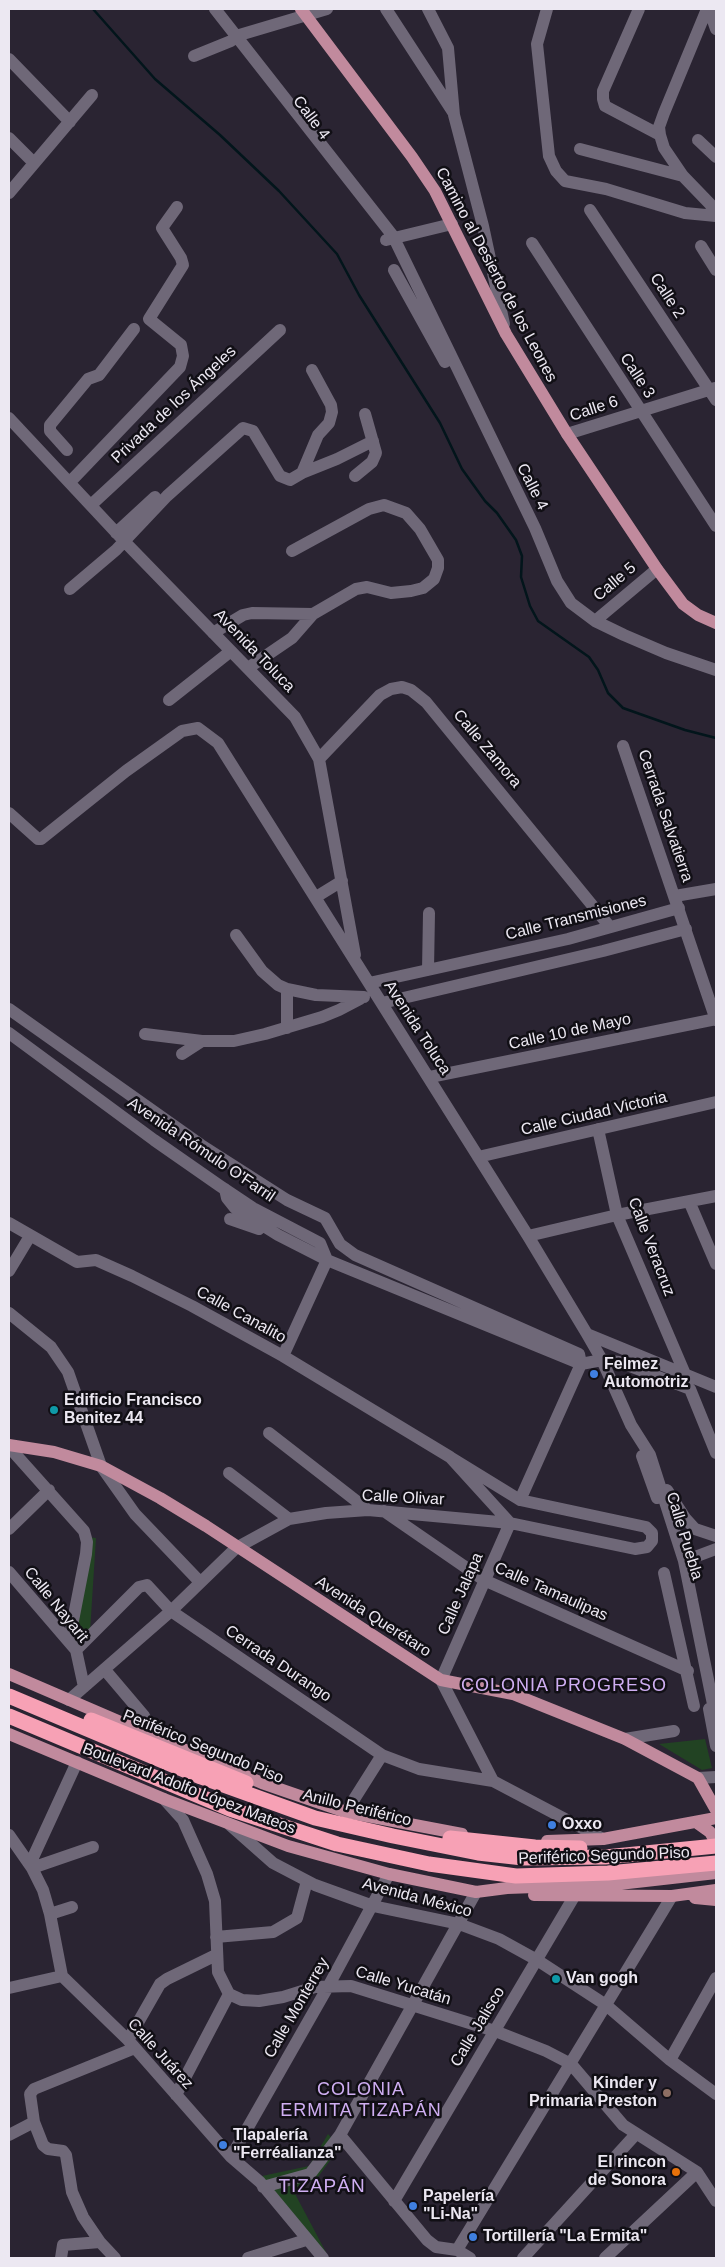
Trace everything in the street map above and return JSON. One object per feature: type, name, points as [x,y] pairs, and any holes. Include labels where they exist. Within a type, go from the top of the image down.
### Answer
[{"type":"highway","name":"Periférico Segundo Piso","points":[[9,1686],[307,1807],[378,1826],[437,1837],[535,1847],[608,1848],[716,1837]]},
{"type":"highway","name":"Anillo Periférico","points":[[9,1696],[201,1777],[315,1818],[478,1853],[523,1858],[577,1857],[712,1845]]},
{"type":"highway","points":[[9,1716],[230,1809],[337,1844],[429,1864],[516,1876],[714,1871]]},
{"type":"highway","points":[[83,1728],[122,1723]]},
{"type":"highway","name":"Periférico Segundo Piso","points":[[9,1724],[132,1778],[241,1821],[309,1845],[413,1866],[475,1875],[548,1879],[714,1871]]},
{"type":"main road","name":"Camino al Desierto de los Leones","points":[[304,12],[412,157],[435,191],[506,334],[567,434],[656,569],[683,604],[698,615],[716,623]]},
{"type":"main road","name":"Avenida Querétaro","points":[[9,1446],[54,1452],[101,1466],[160,1498],[441,1680],[513,1694],[625,1739],[698,1778]]},
{"type":"main road","name":"Boulevard Adolfo López Mateos","points":[[9,1674],[262,1783],[346,1812],[474,1836],[544,1841],[603,1838],[716,1818]]},
{"type":"main road","name":"Boulevard Adolfo López Mateos","points":[[9,1734],[164,1799],[288,1846],[389,1874],[476,1892],[506,1888],[619,1884],[714,1871]]},
{"type":"main road","points":[[698,1778],[716,1810]]},
{"type":"main road","points":[[696,1822],[710,1832],[712,1845]]},
{"type":"main road","points":[[652,1896],[677,1888],[714,1871]]},
{"type":"main road","points":[[672,1896],[716,1890]]},
{"type":"main road","points":[[476,1892],[575,1896],[672,1896],[716,1900]]},
{"type":"street","name":"Calle 4","points":[[205,9],[234,38]]},
{"type":"street","name":"Calle 4","points":[[215,9],[234,38],[394,240],[535,528],[557,581],[571,603],[595,621],[666,653],[716,670]]},
{"type":"street","points":[[194,56],[234,38],[304,12],[327,9]]},
{"type":"street","points":[[386,9],[454,115]]},
{"type":"street","points":[[428,9],[448,48],[454,115],[484,226],[506,334]]},
{"type":"street","points":[[547,9],[537,44],[549,156],[556,171],[565,181],[606,189],[685,213],[696,214],[715,210]]},
{"type":"street","points":[[639,9],[603,91],[603,99],[605,106],[660,135]]},
{"type":"street","points":[[708,9],[664,113],[660,135],[664,148],[683,176],[715,210]]},
{"type":"street","points":[[708,9],[716,29]]},
{"type":"street","points":[[698,30],[716,36]]},
{"type":"street","points":[[9,59],[70,122]]},
{"type":"street","points":[[9,193],[92,95]]},
{"type":"street","points":[[9,138],[34,163]]},
{"type":"street","points":[[698,140],[716,157]]},
{"type":"street","points":[[580,149],[683,176]]},
{"type":"street","points":[[70,482],[180,367],[181,345],[150,319],[183,264],[181,258],[162,231],[162,228],[177,207]]},
{"type":"street","name":"Calle 2","points":[[590,210],[714,393]]},
{"type":"street","points":[[394,240],[452,224]]},
{"type":"street","name":"Calle 3","points":[[532,244],[716,526]]},
{"type":"street","points":[[701,246],[716,270]]},
{"type":"street","points":[[394,270],[465,399],[474,406]]},
{"type":"street","points":[[67,450],[50,431],[50,425],[88,380],[99,375],[134,329]]},
{"type":"street","name":"Privada de los Ángeles","points":[[91,505],[280,330]]},
{"type":"street","points":[[302,473],[318,435],[329,423],[332,412],[331,405],[312,370]]},
{"type":"street","name":"Calle 6","points":[[567,434],[640,411],[714,393]]},
{"type":"street","points":[[355,476],[372,462],[376,453],[365,414]]},
{"type":"street","name":"Avenida Toluca","points":[[9,418],[120,537],[295,717],[319,759],[356,963],[430,1078],[587,1334],[602,1360],[631,1425],[650,1455],[684,1561],[716,1718]]},
{"type":"street","points":[[120,537],[243,428],[253,431],[280,476],[290,480],[373,440]]},
{"type":"street","points":[[70,589],[116,550],[120,537],[212,444]]},
{"type":"street","points":[[248,668],[292,638],[313,614],[356,588],[368,587],[391,592],[411,591],[423,588],[434,579],[438,568],[438,560],[420,529],[406,513],[384,504],[369,509],[292,551]]},
{"type":"street","name":"Calle 5","points":[[595,621],[656,569]]},
{"type":"street","points":[[213,633],[242,615],[252,613],[313,614]]},
{"type":"street","points":[[169,700],[231,651]]},
{"type":"street","name":"Calle Zamora","points":[[319,759],[380,695],[390,689],[402,687],[411,690],[426,702],[610,927]]},
{"type":"street","points":[[9,813],[40,840],[126,771],[182,731],[198,728],[218,743],[356,963]]},
{"type":"street","name":"Cerrada Salvatierra","points":[[623,746],[716,1019]]},
{"type":"street","points":[[316,898],[342,881]]},
{"type":"street","name":"Calle Transmisiones","points":[[376,993],[428,970],[610,927],[716,888]]},
{"type":"street","points":[[428,970],[429,913]]},
{"type":"street","points":[[145,1034],[202,1041],[234,1041],[287,1028],[339,1010],[376,993],[603,951],[686,929]]},
{"type":"street","points":[[236,935],[262,971],[287,990],[360,999]]},
{"type":"street","points":[[287,990],[287,1028]]},
{"type":"street","name":"Avenida Rómulo O'Farril","points":[[9,1009],[105,1079],[265,1187],[308,1212],[325,1218],[340,1244],[355,1255],[577,1353],[581,1364]]},
{"type":"street","name":"Calle 10 de Mayo","points":[[430,1078],[716,1019]]},
{"type":"street","name":"Avenida Rómulo O'Farril","points":[[9,1034],[224,1189],[253,1208],[320,1243],[327,1260]]},
{"type":"street","points":[[182,1054],[202,1041]]},
{"type":"street","name":"Calle Ciudad Victoria","points":[[478,1157],[716,1102]]},
{"type":"street","name":"Calle Veracruz","points":[[598,1129],[617,1215],[685,1374]]},
{"type":"street","points":[[253,1208],[265,1187]]},
{"type":"street","points":[[224,1189],[227,1198],[235,1208],[278,1235],[327,1260],[581,1364],[602,1360],[630,1365],[690,1389],[716,1454]]},
{"type":"street","points":[[528,1236],[617,1215],[716,1196]]},
{"type":"street","points":[[689,1201],[716,1264]]},
{"type":"street","points":[[230,1219],[278,1235]]},
{"type":"street","name":"Calle Canalito","points":[[9,1223],[77,1262],[96,1260],[192,1306],[283,1356],[520,1500]]},
{"type":"street","points":[[9,1272],[30,1236]]},
{"type":"street","points":[[283,1356],[327,1260]]},
{"type":"street","points":[[9,1313],[51,1347],[68,1372],[101,1466],[135,1514],[200,1582]]},
{"type":"street","points":[[587,1334],[716,1387]]},
{"type":"street","points":[[520,1500],[581,1364]]},
{"type":"street","name":"Calle Puebla","points":[[631,1425],[673,1549],[691,1619],[716,1746]]},
{"type":"street","points":[[269,1433],[368,1510]]},
{"type":"street","points":[[9,1446],[79,1524],[87,1542],[72,1646]]},
{"type":"street","name":"Calle Canalito","points":[[450,1457],[510,1523]]},
{"type":"street","points":[[229,1473],[289,1519]]},
{"type":"street","points":[[658,1476],[685,1518],[695,1529],[716,1536]]},
{"type":"street","points":[[9,1529],[49,1490]]},
{"type":"street","name":"Calle Olivar","points":[[69,1700],[171,1611],[236,1548],[289,1519],[326,1513],[368,1510],[510,1523],[635,1549],[647,1547],[652,1541],[652,1533],[646,1527],[520,1500]]},
{"type":"street","name":"Calle Tamaulipas","points":[[384,1511],[484,1580],[688,1671]]},
{"type":"street","name":"Calle Jalapa","points":[[441,1680],[510,1523]]},
{"type":"street","points":[[684,1561],[716,1549]]},
{"type":"street","name":"Calle Nayarit","points":[[9,1572],[72,1646],[84,1687]]},
{"type":"street","points":[[664,1573],[688,1671],[694,1706]]},
{"type":"street","name":"Cerrada Durango","points":[[72,1646],[143,1585],[147,1585],[171,1611],[382,1755],[419,1768],[493,1781]]},
{"type":"street","points":[[105,1670],[144,1716],[155,1737]]},
{"type":"street","points":[[441,1680],[493,1781],[603,1838]]},
{"type":"street","points":[[625,1739],[674,1731]]},
{"type":"street","points":[[346,1812],[382,1755]]},
{"type":"street","points":[[31,1866],[77,1762]]},
{"type":"street","points":[[698,1778],[716,1777]]},
{"type":"street","points":[[164,1799],[183,1820],[207,1874],[215,1901],[218,1972],[229,1994],[176,2095]]},
{"type":"street","name":"Avenida México","points":[[230,1825],[273,1863],[307,1881],[373,1906],[459,1924],[499,1939],[537,1960],[606,2005],[670,2060],[716,2094]]},
{"type":"street","points":[[9,1835],[31,1866],[42,1890],[50,1914],[62,1976],[9,1988]]},
{"type":"street","points":[[31,1866],[93,1847]]},
{"type":"street","name":"Calle Monterrey","points":[[230,2158],[329,1985],[389,1874]]},
{"type":"street","points":[[216,1937],[273,1932],[297,1918],[307,1881]]},
{"type":"street","points":[[263,2187],[310,2174],[340,2135],[476,1892]]},
{"type":"street","name":"Calle Jalisco","points":[[394,2201],[575,1896]]},
{"type":"street","points":[[456,2250],[672,1896]]},
{"type":"street","points":[[50,1914],[72,1907]]},
{"type":"street","points":[[116,2258],[100,2242],[84,2217],[72,2192],[66,2155],[63,2151],[48,2149],[43,2145],[34,2122],[30,2094],[34,2089],[132,2044],[163,1982],[216,1955]]},
{"type":"street","name":"Calle Juárez","points":[[62,1976],[132,2044],[230,2158],[263,2187],[323,2258]]},
{"type":"street","points":[[670,2060],[716,1978]]},
{"type":"street","name":"Calle Yucatán","points":[[229,1994],[242,2000],[260,2002],[329,1985],[351,1986],[495,2030],[546,2051],[571,2064],[623,2124],[697,2172],[716,2201]]},
{"type":"street","points":[[9,2135],[34,2122]]},
{"type":"street","points":[[522,2258],[636,2134]]},
{"type":"street","points":[[340,2135],[394,2201],[436,2247],[456,2250],[470,2258]]},
{"type":"street","points":[[605,2258],[697,2172]]},
{"type":"street","points":[[248,2258],[306,2240]]},
{"type":"street","points":[[61,2258],[63,2245],[100,2242]]},
{"type":"green space","points":[[81,1536],[96,1538],[90,1632],[68,1650],[82,1549]]},
{"type":"green space","points":[[705,1739],[712,1768],[702,1770],[659,1744]]},
{"type":"green space","points":[[328,2134],[340,2147],[318,2177],[293,2190],[328,2256],[262,2176],[309,2166]]},
{"type":"waterway","points":[[93,9],[155,79],[220,135],[279,191],[337,254],[359,295],[440,423],[462,469],[516,540],[522,556],[521,577],[530,606],[538,621],[589,657],[598,670],[608,693],[623,708],[685,730],[716,738]]},
{"type":"place","name":"Felmez Automotriz","points":[[594,1374]]},
{"type":"place","name":"Edificio Francisco Benitez 44","points":[[54,1410]]},
{"type":"place","name":"Oxxo","points":[[552,1825]]},
{"type":"place","name":"Van gogh","points":[[556,1979]]},
{"type":"place","name":"Kinder y Primaria Preston","points":[[667,2093]]},
{"type":"place","name":"Tlapalería \"Ferréalianza\"","points":[[223,2145]]},
{"type":"place","name":"El rincon de Sonora","points":[[676,2172]]},
{"type":"place","name":"Papelería \"Li-Na\"","points":[[413,2206]]},
{"type":"place","name":"Tortillería \"La Ermita\"","points":[[473,2237]]},
{"type":"district","name":"COLONIA PROGRESO","points":[[564,1686]]},
{"type":"district","name":"COLONIA ERMITA TIZAPÁN","points":[[361,2100]]},
{"type":"district","name":"TIZAPÁN","points":[[322,2187]]}]
